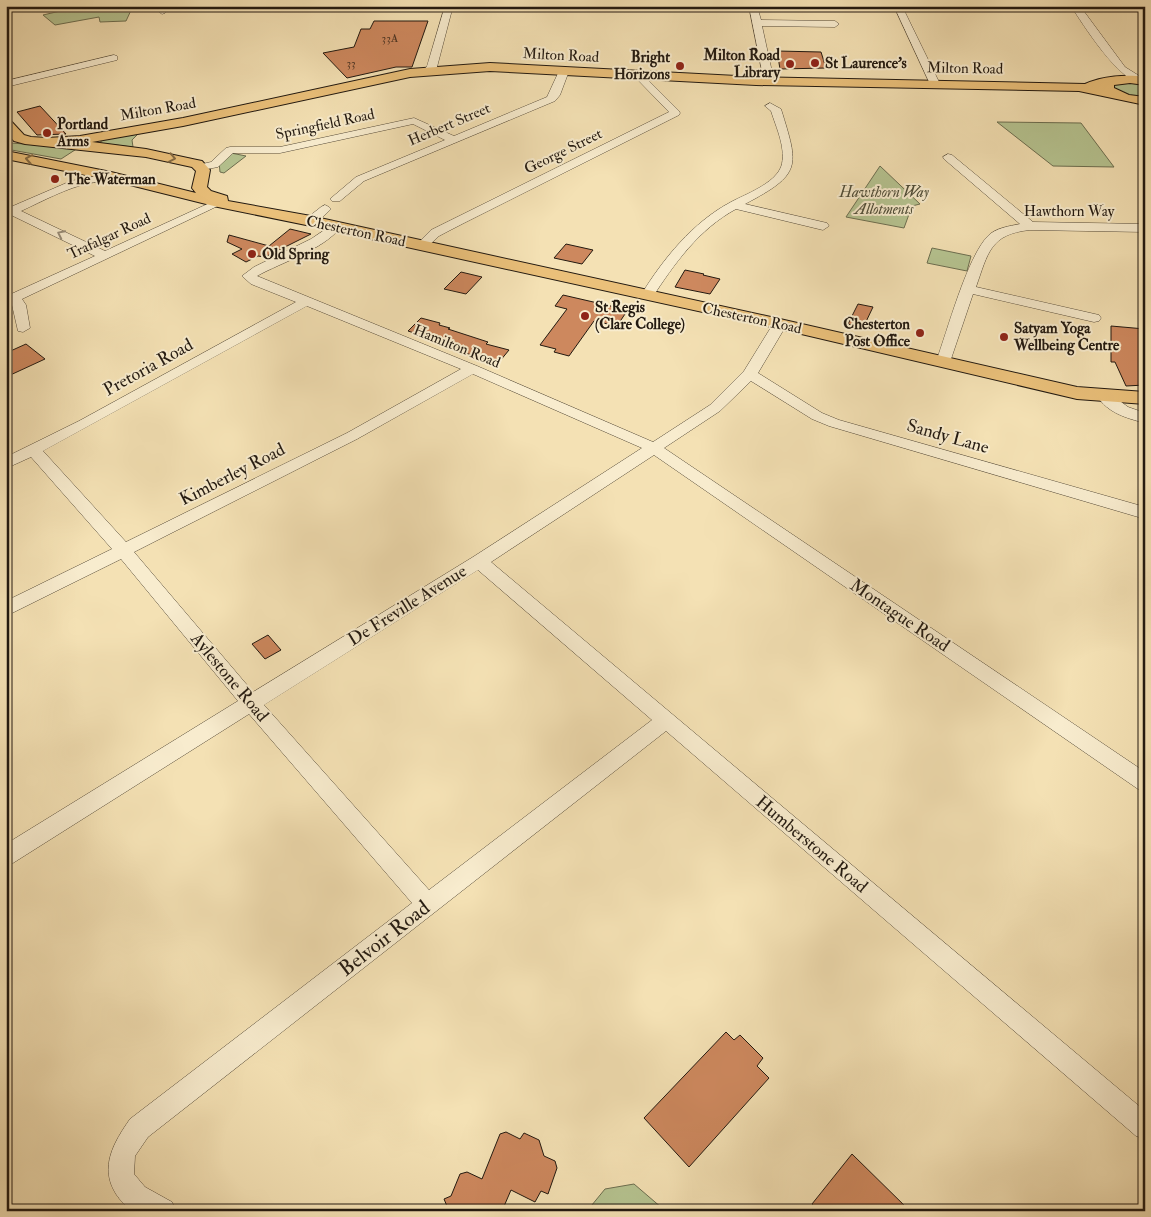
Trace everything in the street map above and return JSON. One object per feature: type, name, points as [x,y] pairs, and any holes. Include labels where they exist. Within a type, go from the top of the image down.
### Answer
[{"type":"main road","name":"Milton Road","points":[[49,142],[80,140],[184,122],[398,75],[429,70],[490,67],[639,76],[769,81],[1079,87],[1116,81]]},
{"type":"main road","points":[[1116,81],[1141,80]]},
{"type":"main road","points":[[1116,81],[1145,107]]},
{"type":"main road","points":[[146,153],[138,143],[144,134],[184,122]]},
{"type":"main road","points":[[6,124],[18,138],[146,153],[191,162],[203,170]]},
{"type":"main road","points":[[6,155],[118,178],[218,204],[252,209]]},
{"type":"main road","points":[[160,188],[178,186],[190,182],[203,170]]},
{"type":"main road","points":[[203,170],[199,188],[206,194],[252,209]]},
{"type":"main road","name":"Chesterton Road","points":[[252,209],[780,324],[1035,384],[1104,396],[1145,398]]},
{"type":"street","points":[[6,8],[17,6]]},
{"type":"street","points":[[429,70],[432,67],[449,6]]},
{"type":"street","points":[[753,6],[769,81]]},
{"type":"street","points":[[898,6],[935,84]]},
{"type":"street","points":[[1075,6],[1116,81]]},
{"type":"street","points":[[757,23],[835,24]]},
{"type":"street","points":[[6,84],[114,58]]},
{"type":"street","name":"Herbert Street","points":[[336,199],[360,178],[551,99],[555,95],[564,71]]},
{"type":"street","name":"George Street","points":[[422,245],[435,233],[675,112],[639,76]]},
{"type":"street","points":[[647,295],[689,241],[721,213],[759,192],[776,180],[786,169],[788,154],[776,109],[770,106]]},
{"type":"street","name":"Springfield Road","points":[[203,170],[214,165],[230,150],[280,150],[414,121],[454,140]]},
{"type":"street","points":[[948,158],[1030,226]]},
{"type":"street","points":[[51,163],[64,169],[72,177],[57,192]]},
{"type":"street","points":[[9,212],[87,179],[118,178]]},
{"type":"street","name":"Trafalgar Road","points":[[23,328],[19,305],[14,298],[218,204]]},
{"type":"street","points":[[734,205],[823,226]]},
{"type":"street","points":[[311,221],[325,209]]},
{"type":"street","points":[[9,212],[105,256]]},
{"type":"street","name":"Hawthorn Way","points":[[943,362],[980,256],[992,238],[1014,228],[1030,226],[1145,228]]},
{"type":"street","name":"Hamilton Road","points":[[335,227],[326,236],[248,276],[305,302],[472,369],[654,448]]},
{"type":"street","points":[[969,289],[1094,318]]},
{"type":"street","name":"Pretoria Road","points":[[9,462],[305,302]]},
{"type":"street","name":"De Freville Avenue","points":[[6,856],[478,561],[715,408],[750,374],[780,324]]},
{"type":"street","name":"Kimberley Road","points":[[6,609],[352,436],[472,369]]},
{"type":"street","name":"Sandy Lane","points":[[750,374],[817,416],[834,423],[1145,513]]},
{"type":"street","name":"Chesterton Road","points":[[1104,396],[1112,406],[1128,414],[1145,418]]},
{"type":"street","name":"Montague Road","points":[[654,448],[1145,783]]},
{"type":"street","name":"Aylestone Road","points":[[33,450],[123,550],[250,702],[427,904]]},
{"type":"street","name":"Humberstone Road","points":[[478,561],[1145,1127]]},
{"type":"street","name":"Belvoir Road","points":[[163,1211],[143,1203],[127,1190],[120,1170],[123,1152],[139,1128],[666,720]]},
{"type":"green space","points":[[82,6],[133,6],[126,21],[100,22],[99,17],[55,25],[43,15]]},
{"type":"green space","points":[[1118,82],[1145,84],[1145,98],[1131,97],[1115,89],[1113,87]]},
{"type":"green space","points":[[997,122],[1081,123],[1114,167],[1053,166]]},
{"type":"green space","points":[[138,134],[132,140],[133,147],[99,143],[103,140]]},
{"type":"green space","points":[[11,143],[78,148],[61,159],[6,149],[6,146]]},
{"type":"green space","points":[[231,153],[246,156],[224,173],[220,172],[219,162]]},
{"type":"green space","name":"Hawthorn Way Allotments","points":[[880,166],[920,204],[912,206],[904,228],[846,217]]},
{"type":"green space","points":[[932,248],[971,256],[967,271],[927,263]]},
{"type":"green space","points":[[634,1184],[662,1208],[662,1211],[587,1211],[605,1189]]},
{"type":"building","points":[[374,21],[428,21],[412,67],[396,67],[347,78],[323,53],[354,47],[361,29],[370,29]]},
{"type":"building","points":[[777,51],[821,52],[826,68],[780,69]]},
{"type":"building","points":[[40,106],[66,134],[37,135],[17,112]]},
{"type":"building","points":[[290,229],[311,234],[265,257],[258,256],[246,262],[232,254],[242,249],[227,242],[229,235],[269,246]]},
{"type":"building","points":[[566,244],[593,250],[582,264],[554,258]]},
{"type":"building","points":[[685,270],[720,279],[710,294],[675,287]]},
{"type":"building","points":[[461,272],[482,277],[466,294],[444,289]]},
{"type":"building","points":[[563,295],[615,307],[616,305],[629,308],[617,326],[594,321],[569,356],[554,352],[556,349],[540,345],[567,309],[555,306]]},
{"type":"building","points":[[858,304],[873,307],[863,328],[848,324]]},
{"type":"building","points":[[421,318],[440,323],[439,325],[450,328],[448,329],[488,342],[486,344],[509,350],[500,361],[497,360],[495,363],[436,343],[438,341],[408,331]]},
{"type":"building","points":[[1111,326],[1145,329],[1145,385],[1126,386],[1115,362],[1111,362]]},
{"type":"building","points":[[26,344],[45,359],[6,377],[6,353]]},
{"type":"building","points":[[268,635],[281,650],[265,659],[252,644]]},
{"type":"building","points":[[726,1032],[734,1040],[740,1035],[763,1058],[757,1066],[769,1078],[689,1167],[644,1118]]},
{"type":"building","points":[[506,1132],[520,1139],[524,1133],[539,1140],[544,1156],[555,1161],[557,1168],[548,1194],[541,1191],[535,1202],[511,1190],[502,1211],[449,1211],[444,1199],[451,1196],[460,1174],[467,1172],[482,1179],[500,1134]]},
{"type":"building","points":[[852,1154],[910,1211],[819,1211],[812,1204]]},
{"type":"place","name":"St Laurence's","points":[[815,63]]},
{"type":"place","name":"Milton Road Library","points":[[790,64]]},
{"type":"place","name":"Bright Horizons","points":[[680,66]]},
{"type":"place","name":"Portland Arms","points":[[47,133]]},
{"type":"place","name":"The Waterman","points":[[55,179]]},
{"type":"place","name":"Old Spring","points":[[252,254]]},
{"type":"place","name":"St Regis (Clare College)","points":[[585,316]]},
{"type":"place","name":"Chesterton Post Office","points":[[920,333]]},
{"type":"place","name":"Satyam Yoga Wellbeing Centre","points":[[1004,337]]}]
